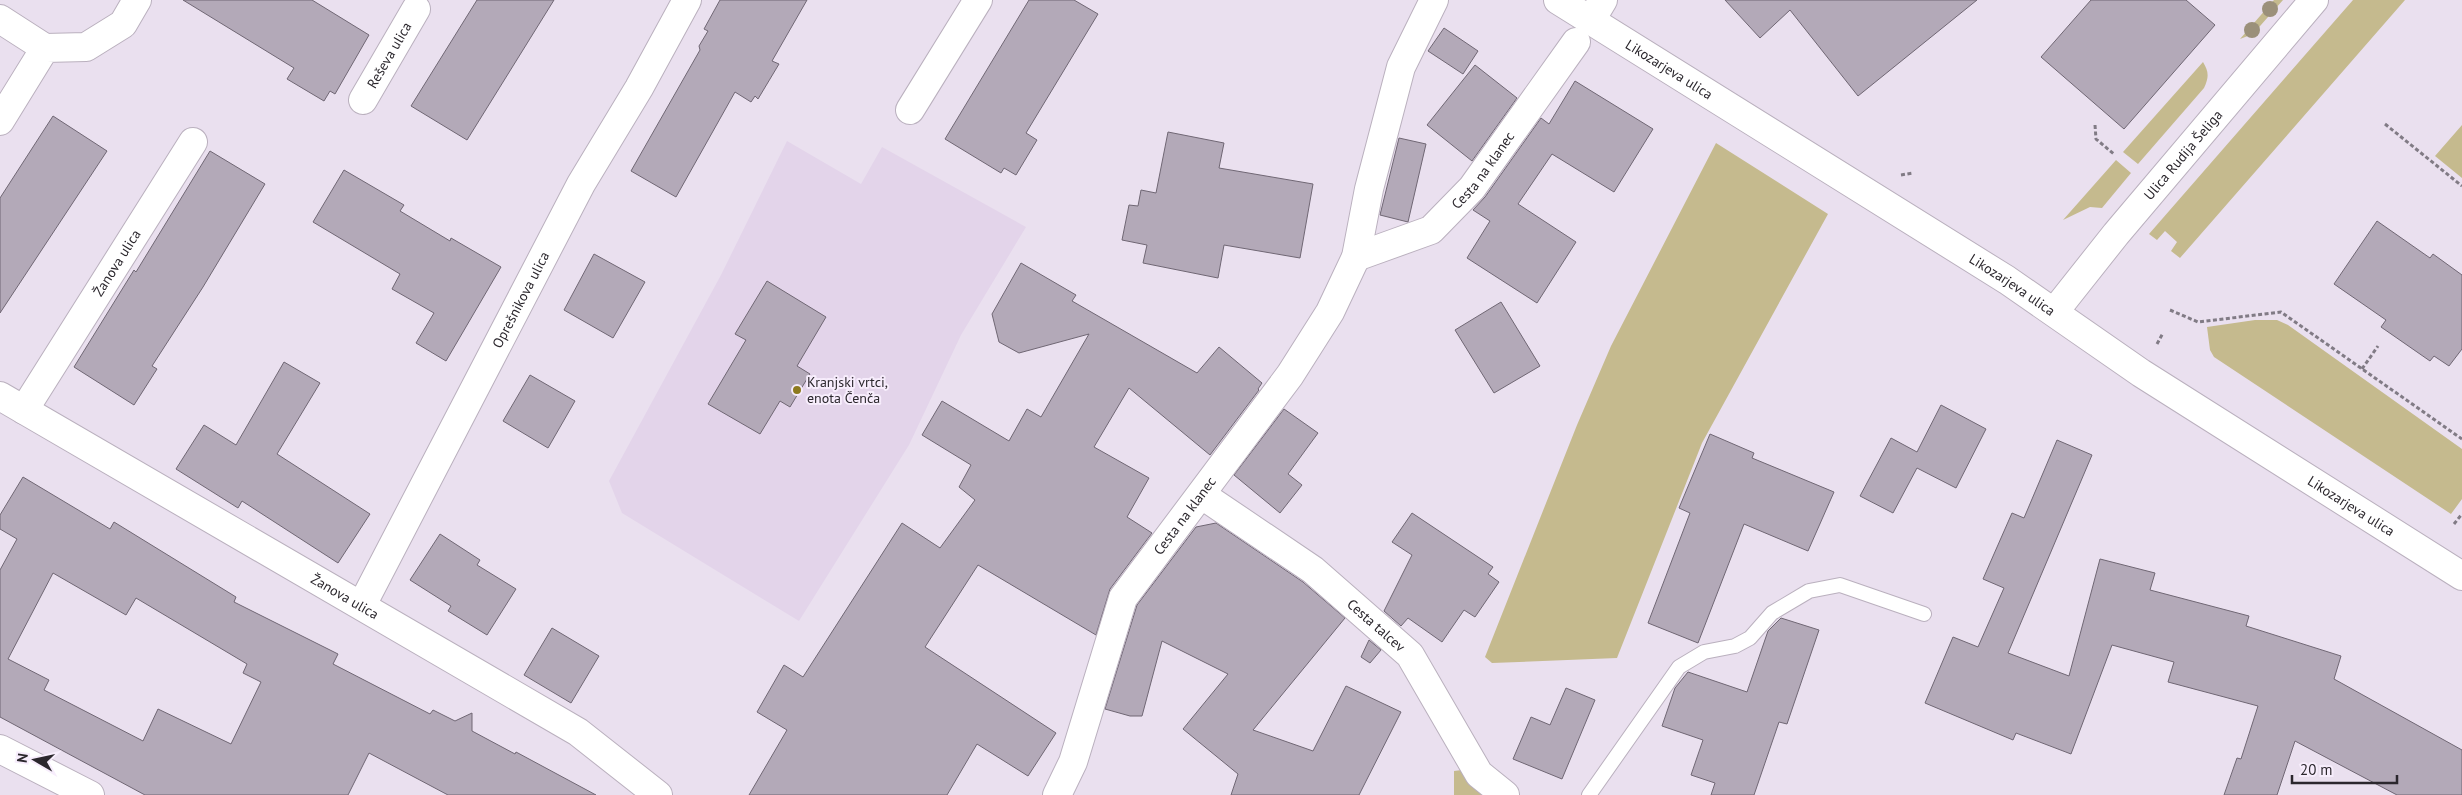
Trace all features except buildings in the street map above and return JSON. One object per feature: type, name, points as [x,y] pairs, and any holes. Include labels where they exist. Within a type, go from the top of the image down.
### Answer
[{"type":"street","points":[[0,19],[45,48],[86,47],[123,24],[137,0]]},
{"type":"street","name":"Oprešnikova ulica","points":[[362,605],[581,184],[639,88],[687,0]]},
{"type":"street","points":[[910,110],[978,0]]},
{"type":"street","name":"Cesta na klanec","points":[[1057,795],[1073,762],[1124,598],[1290,375],[1330,312],[1356,257],[1369,189],[1401,67],[1434,0]]},
{"type":"street","name":"Likozarjeva ulica","points":[[1558,0],[2055,312],[2141,373],[2462,576]]},
{"type":"street","name":"Ulica Rudija Šeliga","points":[[2055,312],[2116,234],[2314,0]]},
{"type":"street","name":"Reševa ulica","points":[[363,100],[413,3]]},
{"type":"street","name":"Cesta na klanec","points":[[1356,257],[1431,230],[1472,188],[1590,21]]},
{"type":"street","points":[[0,121],[45,48]]},
{"type":"street","name":"Žanova ulica","points":[[24,410],[193,142]]},
{"type":"street","name":"Žanova ulica","points":[[0,396],[578,732],[658,795]]},
{"type":"street","name":"Cesta talcev","points":[[1202,495],[1313,570],[1410,655],[1479,774],[1505,795]]},
{"type":"street","points":[[0,749],[90,795]]},
{"type":"lane","points":[[1589,795],[1679,668],[1704,652],[1735,646],[1750,638],[1772,612],[1808,591],[1840,585],[1924,614]]},
{"type":"path","points":[[2385,124],[2462,186]]},
{"type":"path","points":[[2095,125],[2096,139],[2115,155]]},
{"type":"path","points":[[2170,310],[2198,322],[2281,312],[2462,439]]},
{"type":"path","points":[[2362,369],[2378,346]]},
{"type":"path","points":[[2454,524],[2462,514]]},
{"type":"shaded area","points":[[2274,0],[2283,0],[2253,34],[2240,39]]},
{"type":"shaded area","points":[[2353,0],[2405,0],[2180,258],[2171,251],[2177,242],[2165,231],[2157,240],[2149,234]]},
{"type":"shaded area","points":[[2203,62],[2208,75],[2204,88],[2138,164],[2123,152]]},
{"type":"shaded area","points":[[2462,125],[2462,178],[2435,156]]},
{"type":"shaded area","name":"Kranjski vrtci, enota Čenča","points":[[787,141],[861,184],[882,147],[1026,227],[961,335],[909,445],[799,621],[622,513],[609,481],[721,275]]},
{"type":"shaded area","points":[[1716,143],[1828,214],[1702,443],[1617,658],[1492,663],[1485,657],[1577,425],[1611,346]]},
{"type":"shaded area","points":[[2116,160],[2131,173],[2102,208],[2090,207],[2063,220]]},
{"type":"shaded area","points":[[2255,320],[2277,320],[2288,325],[2462,449],[2462,499],[2451,514],[2214,357],[2210,350],[2207,327]]},
{"type":"shaded area","points":[[1462,770],[1484,795],[1454,795],[1454,771]]},
{"type":"place","name":"Kranjski vrtci, enota Čenča","points":[[797,390]]}]
